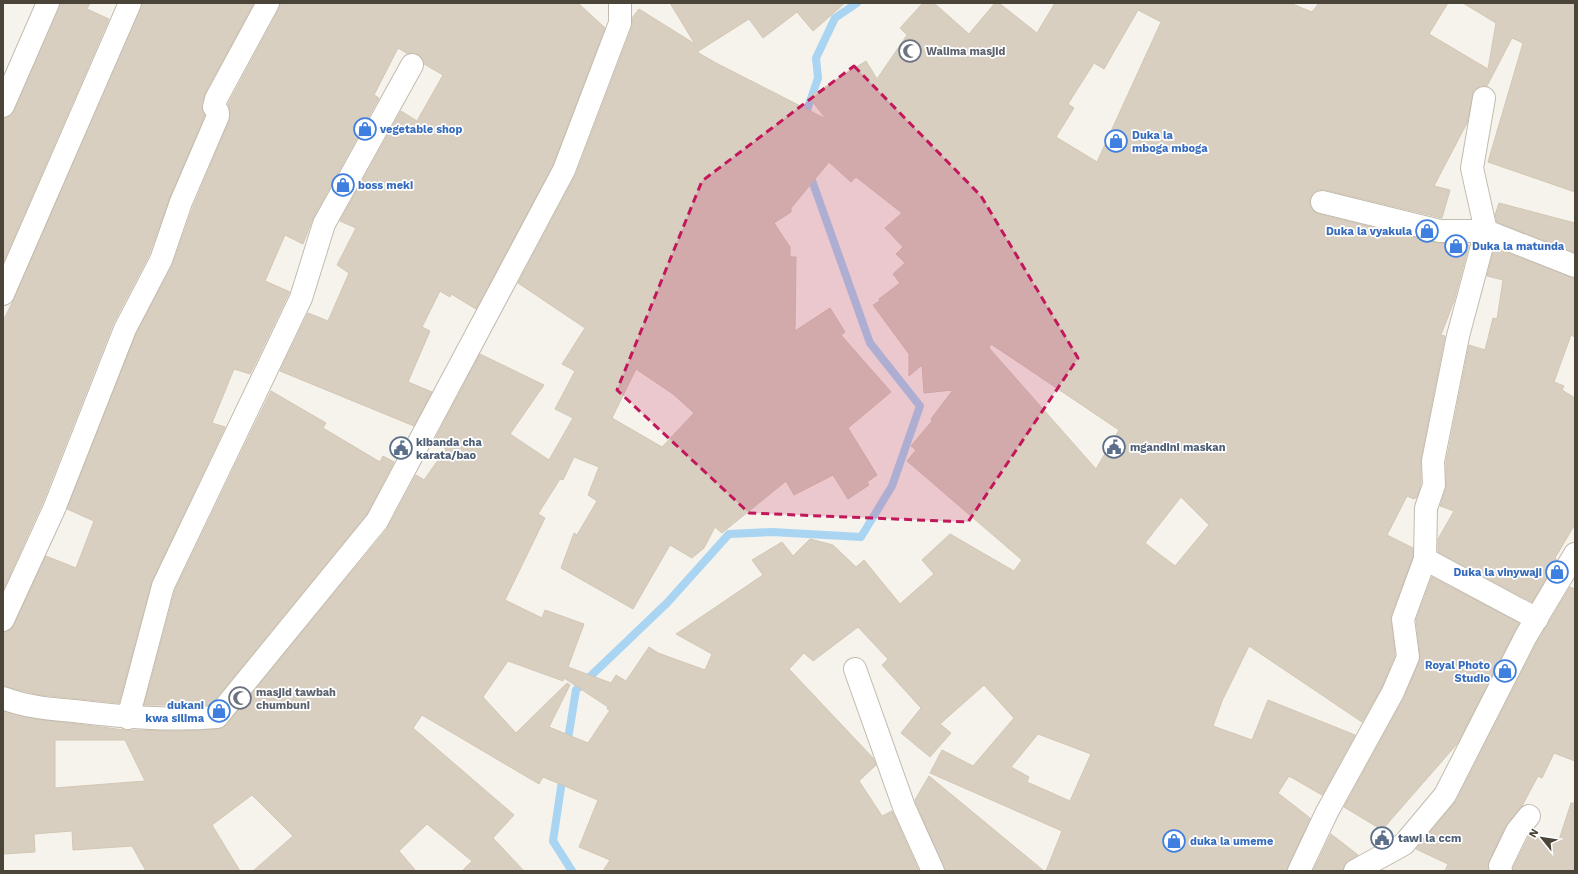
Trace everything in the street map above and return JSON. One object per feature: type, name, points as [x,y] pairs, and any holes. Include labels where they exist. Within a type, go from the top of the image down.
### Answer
[{"type":"street","points":[[3,106],[48,3]]},
{"type":"street","points":[[3,294],[130,3]]},
{"type":"street","points":[[3,620],[54,509],[125,329],[161,260],[181,202],[218,116],[218,112],[214,107],[216,99],[268,3]]},
{"type":"street","points":[[3,698],[22,705],[128,718],[180,720],[217,717],[377,521],[564,170],[620,23],[620,3]]},
{"type":"street","points":[[128,718],[163,586],[301,298],[324,224],[412,65]]},
{"type":"street","points":[[1299,871],[1327,812],[1393,692],[1408,657],[1403,619],[1425,559],[1426,508],[1434,485],[1433,461],[1458,336],[1486,232],[1472,168],[1484,98]]},
{"type":"street","points":[[1322,202],[1440,231],[1486,232],[1575,266]]},
{"type":"street","points":[[1355,871],[1404,844],[1445,795],[1537,619],[1575,554]]},
{"type":"street","points":[[1425,559],[1537,619]]},
{"type":"street","points":[[855,669],[904,807],[933,871]]},
{"type":"street","points":[[1501,871],[1500,866],[1517,831],[1529,816]]},
{"type":"highlighted area","points":[[854,66],[981,196],[1078,358],[968,522],[749,513],[617,390],[702,181]]},
{"type":"building","points":[[60,3],[90,3],[87,9],[109,19],[3,263],[3,118],[10,116],[14,111]]},
{"type":"building","points":[[142,3],[254,3],[205,93],[202,109],[205,115],[170,197],[149,255],[113,324],[42,504],[3,590],[3,321],[14,299]]},
{"type":"building","points":[[280,3],[578,3],[605,28],[553,165],[476,309],[451,294],[450,297],[440,291],[422,327],[430,331],[408,382],[432,392],[414,426],[280,371],[308,313],[328,321],[349,273],[337,265],[356,228],[340,221],[401,111],[417,121],[443,75],[424,64],[418,54],[408,54],[398,48],[374,95],[379,98],[313,218],[303,244],[285,235],[265,281],[290,292],[250,374],[234,369],[212,423],[225,427],[152,581],[119,703],[40,695],[3,686],[3,632],[10,630],[14,625],[46,556],[76,568],[94,521],[67,509],[136,334],[172,266],[193,207],[229,121],[230,112],[228,104],[279,9]]},
{"type":"building","points":[[670,3],[845,3],[813,31],[797,12],[763,38],[749,19],[697,52],[826,119],[809,97],[866,61],[877,79],[907,35],[900,28],[923,3],[934,3],[969,34],[995,3],[999,3],[1037,33],[1055,3],[1290,3],[1312,12],[1319,3],[1448,3],[1429,34],[1488,69],[1496,23],[1463,3],[1575,3],[1575,192],[1488,162],[1523,43],[1512,38],[1487,86],[1480,86],[1474,90],[1467,123],[1434,186],[1450,190],[1442,218],[1325,190],[1318,190],[1313,193],[1310,199],[1310,206],[1319,214],[1437,243],[1469,245],[1454,301],[1441,335],[1445,336],[1421,459],[1421,483],[1417,497],[1414,499],[1407,496],[1387,535],[1413,548],[1413,557],[1391,615],[1395,655],[1382,687],[1362,722],[1249,646],[1222,701],[1213,726],[1252,740],[1268,700],[1355,735],[1322,795],[1289,776],[1278,793],[1310,818],[1287,871],[1046,871],[1062,831],[930,773],[942,750],[973,766],[1014,718],[984,685],[940,724],[951,733],[930,757],[901,733],[921,708],[882,665],[888,659],[858,627],[813,661],[804,653],[789,669],[873,758],[876,765],[859,781],[882,816],[892,811],[919,871],[603,871],[610,860],[579,847],[598,800],[543,777],[539,784],[422,715],[413,728],[514,815],[493,838],[524,871],[462,871],[472,861],[427,824],[399,851],[416,871],[253,871],[293,836],[252,795],[212,825],[240,871],[146,871],[132,846],[73,850],[72,831],[34,834],[35,852],[3,854],[3,711],[36,719],[125,730],[182,731],[223,728],[387,529],[416,475],[424,480],[446,449],[434,441],[480,354],[544,385],[510,434],[549,460],[573,418],[555,409],[575,371],[562,364],[585,328],[518,283],[576,174],[632,27],[632,18],[639,9],[695,44]],"holes":[[[1138,10],[1161,22],[1097,162],[1056,137],[1074,108],[1068,104],[1094,63],[1104,69]],[[829,162],[851,182],[856,177],[902,213],[885,228],[903,247],[896,254],[905,263],[893,274],[900,283],[879,299],[880,301],[873,305],[909,354],[909,376],[922,365],[924,393],[953,390],[931,419],[932,421],[911,446],[916,450],[907,461],[1022,560],[1014,571],[950,534],[922,560],[934,574],[900,604],[864,560],[856,567],[833,545],[810,539],[793,556],[782,542],[752,560],[763,575],[676,634],[712,654],[705,670],[658,653],[649,647],[626,681],[616,675],[611,683],[568,667],[584,624],[545,610],[542,618],[505,600],[545,518],[538,514],[560,479],[563,480],[574,457],[599,467],[588,495],[597,501],[577,535],[574,533],[561,568],[633,609],[670,545],[692,558],[704,548],[715,527],[722,533],[786,481],[794,495],[833,475],[848,499],[869,485],[867,482],[877,475],[848,428],[891,392],[841,335],[845,332],[830,308],[795,331],[796,257],[790,257],[790,247],[774,223],[791,212],[791,208]],[[991,344],[1119,430],[1096,469],[989,348]],[[636,369],[673,394],[694,413],[662,447],[612,418]],[[1181,497],[1209,525],[1175,566],[1145,543]],[[508,661],[563,681],[564,678],[608,707],[607,709],[610,710],[588,743],[549,727],[570,685],[567,683],[516,733],[483,697]],[[1038,734],[1091,754],[1070,801],[1027,782],[1029,777],[1011,767]],[[55,740],[125,740],[145,781],[55,788]]]},
{"type":"building","points":[[1499,203],[1575,223],[1575,253],[1497,222],[1495,215]]},
{"type":"building","points":[[1494,248],[1575,278],[1575,337],[1571,335],[1554,382],[1564,386],[1562,390],[1575,398],[1575,524],[1555,558],[1557,560],[1532,602],[1438,552],[1438,539],[1454,511],[1440,506],[1446,489],[1446,462],[1469,345],[1485,350],[1493,318],[1497,319],[1503,280],[1487,276]]},
{"type":"building","points":[[271,391],[326,423],[323,428],[380,462],[383,456],[394,462],[367,514],[211,705],[144,705],[175,590]]},
{"type":"building","points":[[1432,577],[1519,623],[1457,744],[1382,830],[1344,807],[1404,698],[1419,662],[1420,655],[1416,620]]},
{"type":"building","points":[[1570,587],[1575,589],[1575,761],[1554,753],[1542,778],[1538,776],[1522,806],[1506,825],[1489,861],[1488,871],[1445,871],[1448,864],[1416,849],[1456,801],[1537,642]]},
{"type":"building","points":[[929,776],[1044,871],[945,871],[915,800]]},
{"type":"building","points":[[1571,803],[1575,803],[1575,871],[1513,871],[1513,868],[1529,836],[1558,843]]},
{"type":"building","points":[[1331,834],[1358,855],[1345,864],[1343,871],[1313,871]]},
{"type":"waterway","points":[[804,119],[818,78],[816,58],[835,18],[857,3]]},
{"type":"waterway","points":[[567,745],[576,690],[667,603],[729,534],[772,532],[861,537],[892,486],[920,406],[870,343],[809,172]]},
{"type":"waterway","points":[[563,774],[553,841],[572,871]]},
{"type":"place","name":"Walima masjid","points":[[910,51]]},
{"type":"place","name":"vegetable shop","points":[[365,129]]},
{"type":"place","name":"Duka la mboga mboga","points":[[1116,141]]},
{"type":"place","name":"boss meki","points":[[343,185]]},
{"type":"place","name":"Duka la vyakula","points":[[1427,231]]},
{"type":"place","name":"Duka la matunda","points":[[1456,246]]},
{"type":"place","name":"mgandini maskan","points":[[1114,447]]},
{"type":"place","name":"kibanda cha karata/bao","points":[[401,448]]},
{"type":"place","name":"Duka la vinywaji","points":[[1557,572]]},
{"type":"place","name":"Royal Photo Studio","points":[[1505,671]]},
{"type":"place","name":"masjid tawbah chumbuni","points":[[240,698]]},
{"type":"place","name":"dukani kwa silima","points":[[219,711]]},
{"type":"place","name":"tawi la ccm","points":[[1382,838]]},
{"type":"place","name":"duka la umeme","points":[[1174,841]]}]
